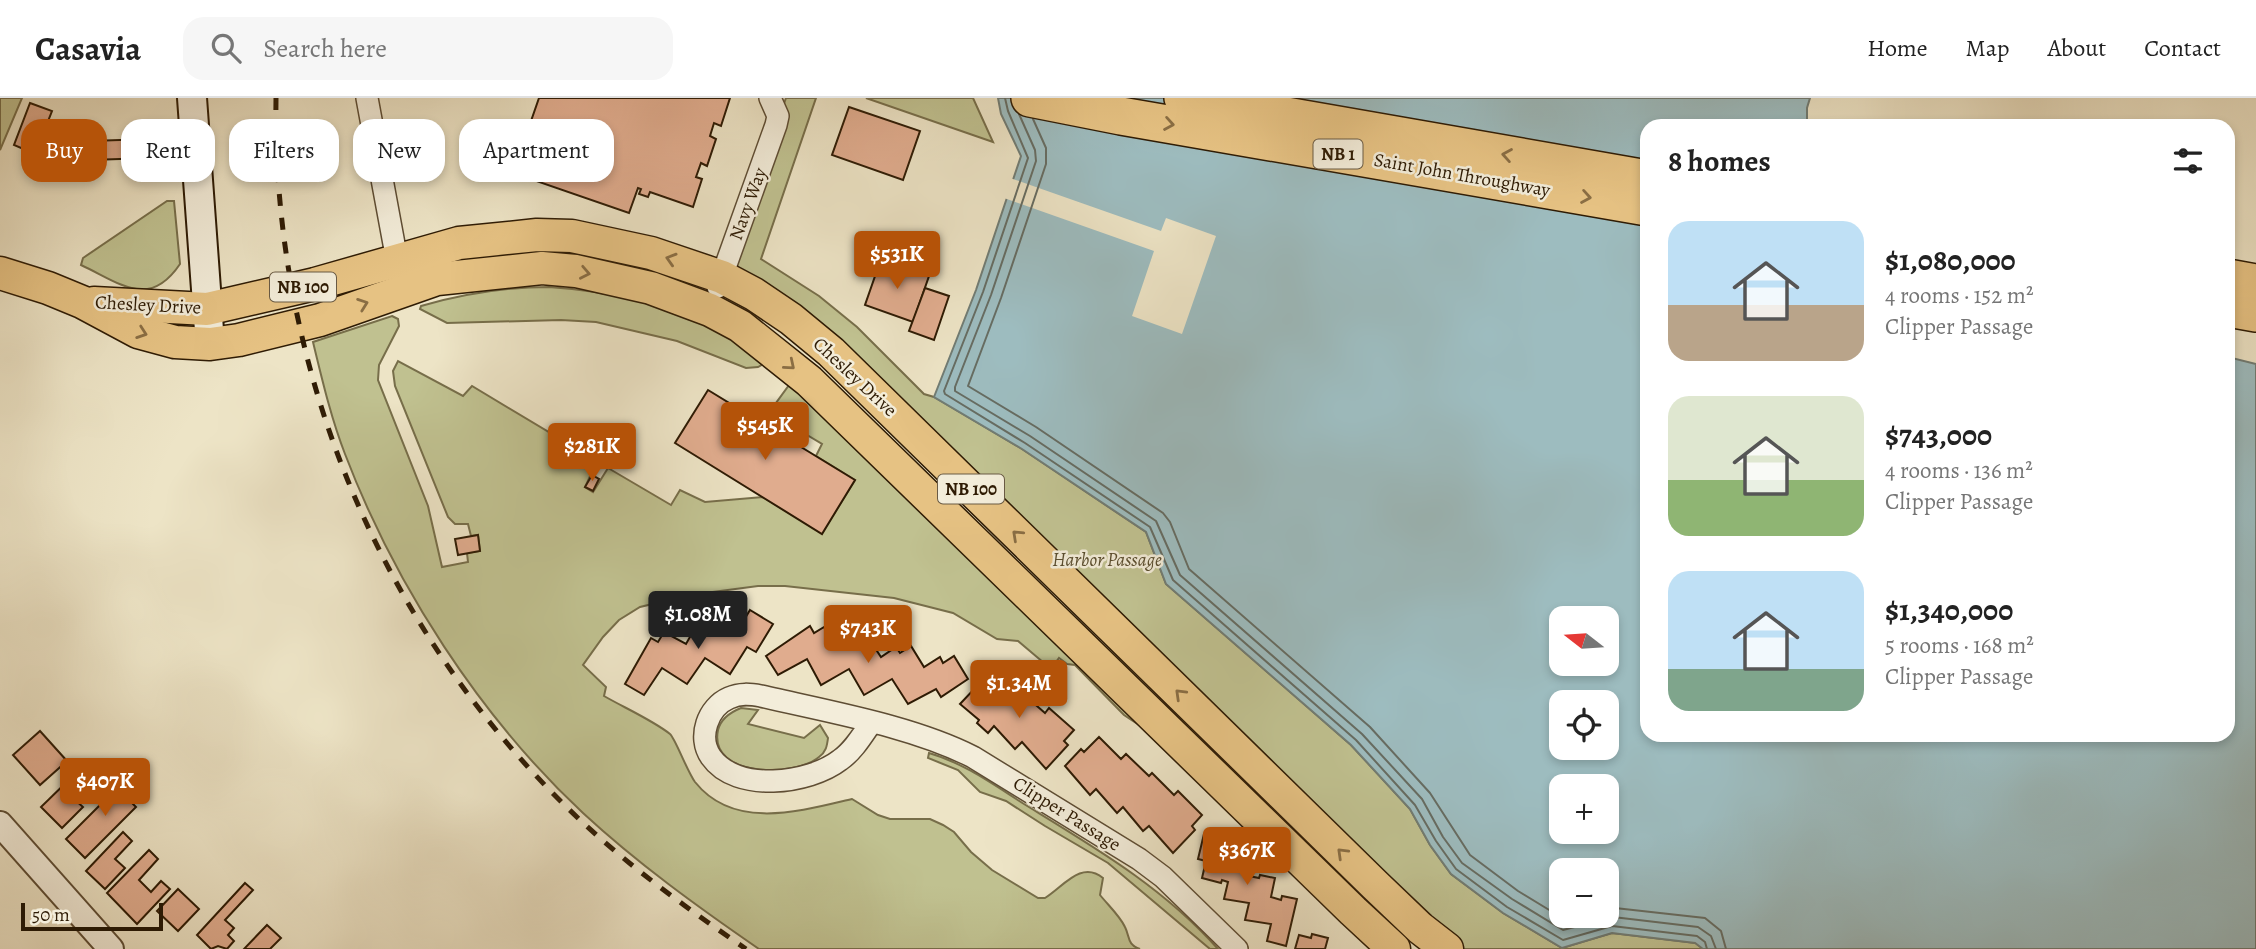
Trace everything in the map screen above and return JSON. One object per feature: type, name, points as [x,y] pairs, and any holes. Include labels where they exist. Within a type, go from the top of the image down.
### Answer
[{"type":"highway","name":"Saint John Throughway","points":[[1030,98],[1640,206]]},
{"type":"highway","name":"Saint John Throughway","points":[[1183,98],[1640,178]]},
{"type":"highway","points":[[2235,279],[2256,283]]},
{"type":"highway","points":[[2235,309],[2256,313]]},
{"type":"main road","points":[[192,98],[210,344]]},
{"type":"main road","name":"Chesley Drive","points":[[0,273],[82,302],[138,332],[175,342],[210,344],[239,340],[320,320],[458,243],[494,238],[572,236],[651,253],[722,277],[754,294],[831,352],[1375,885],[1420,928],[1447,949]]},
{"type":"main road","name":"Chesley Drive","points":[[82,302],[207,309],[315,284],[400,275],[437,279],[542,268],[576,271],[651,288],[710,310],[740,326],[809,381],[1394,949]]},
{"type":"main road","points":[[1353,911],[1375,885]]},
{"type":"street","points":[[367,98],[400,275]]},
{"type":"street","name":"Navy Way","points":[[710,310],[776,125],[778,116],[770,98]]},
{"type":"street","name":"Clipper Passage","points":[[871,723],[853,749],[840,761],[805,778],[786,782],[750,779],[734,773],[711,758],[705,746],[706,728],[713,710],[727,698],[745,694],[871,723],[952,746],[1139,859],[1163,877],[1237,949]]},
{"type":"street","points":[[0,824],[111,949]]},
{"type":"green space","points":[[0,98],[22,98],[0,150]]},
{"type":"green space","name":"Harbor Passage","points":[[786,98],[816,98],[761,259],[819,296],[857,327],[924,394],[934,397],[1022,449],[1146,532],[1166,584],[1351,745],[1410,809],[1430,845],[1451,874],[1503,913],[1562,948],[1612,933],[1696,943],[1703,949],[1447,949],[1004,523],[722,277]]},
{"type":"green space","points":[[866,98],[973,98],[993,142]]},
{"type":"green space","points":[[167,201],[174,201],[180,264],[168,278],[157,286],[134,288],[121,285],[81,265],[83,258]]},
{"type":"green space","points":[[549,287],[638,300],[680,314],[721,332],[767,362],[758,367],[746,368],[677,341],[596,322],[561,320],[447,323],[420,309],[421,306],[484,292]]},
{"type":"green space","points":[[392,316],[398,319],[399,326],[379,365],[378,380],[428,506],[442,567],[468,562],[467,553],[480,551],[478,535],[471,536],[468,524],[455,524],[448,517],[395,386],[393,371],[398,361],[463,396],[472,386],[597,461],[585,487],[593,492],[608,468],[671,505],[680,490],[705,502],[763,497],[822,533],[855,480],[816,456],[822,444],[797,429],[799,426],[776,403],[792,381],[1145,729],[1124,715],[1075,665],[1067,664],[1059,658],[1056,662],[1044,663],[1018,641],[997,639],[953,613],[894,598],[785,586],[758,586],[690,595],[640,607],[619,620],[583,665],[606,687],[604,696],[670,734],[695,782],[711,797],[729,807],[748,812],[790,812],[852,799],[890,819],[930,819],[954,832],[971,852],[992,870],[1038,898],[1045,898],[1072,877],[1087,872],[1095,873],[1103,878],[1100,895],[1123,923],[1131,943],[1140,949],[759,949],[646,867],[583,813],[509,735],[444,647],[415,600],[365,503],[335,427],[313,342]]},
{"type":"green space","points":[[741,708],[758,710],[748,724],[804,738],[820,725],[828,738],[825,751],[808,764],[792,768],[756,769],[739,765],[726,757],[719,746],[718,730],[727,716]]},
{"type":"green space","points":[[929,753],[978,775],[1102,852],[1174,906],[1218,949],[1210,949],[1108,863],[1006,801],[980,792],[958,770],[928,758]]},
{"type":"water","points":[[998,98],[1810,98],[1807,119],[1640,119],[1640,742],[2235,742],[2235,359],[2256,364],[2256,949],[1703,949],[1695,943],[1612,933],[1562,948],[1503,913],[1451,874],[1430,845],[1410,809],[1351,745],[1166,584],[1146,532],[1022,449],[934,397],[976,290],[1021,156],[1001,114]]},
{"type":"pier","points":[[1010,178],[1161,231],[1166,218],[1216,236],[1182,334],[1132,316],[1154,251],[1004,198]]},
{"type":"building","points":[[539,98],[730,98],[721,126],[714,123],[710,136],[716,139],[707,166],[701,163],[696,177],[702,179],[693,207],[650,192],[648,197],[639,194],[641,189],[638,188],[629,213],[539,182],[614,182],[614,119],[532,119]]},
{"type":"building","points":[[30,103],[52,111],[49,119],[24,119]]},
{"type":"building","points":[[849,107],[920,131],[903,180],[832,155]]},
{"type":"building","points":[[21,127],[21,148],[14,145]]},
{"type":"building","points":[[107,140],[121,140],[121,159],[107,159]]},
{"type":"building","points":[[881,259],[929,276],[913,322],[865,305]]},
{"type":"building","points":[[925,288],[949,296],[934,340],[909,331]]},
{"type":"building","points":[[708,390],[855,480],[822,534],[675,443]]},
{"type":"building","points":[[592,475],[599,479],[593,491],[585,487]]},
{"type":"building","points":[[478,535],[480,551],[458,555],[455,539]]},
{"type":"building","points":[[750,610],[773,624],[756,652],[747,647],[730,674],[705,658],[687,684],[662,668],[644,695],[625,684],[651,638],[658,642],[664,632],[686,644],[695,628],[701,631],[707,621],[728,633],[738,617],[744,620]]},
{"type":"building","points":[[810,626],[814,633],[824,627],[837,647],[854,637],[858,643],[867,636],[881,657],[896,647],[900,653],[911,646],[924,667],[940,657],[943,663],[954,656],[968,679],[941,697],[936,689],[908,704],[892,679],[864,695],[849,669],[821,685],[807,659],[778,675],[766,656]]},
{"type":"building","points":[[994,675],[1017,696],[1021,692],[1045,713],[1049,708],[1074,730],[1064,741],[1068,745],[1046,769],[1022,742],[1015,749],[994,726],[988,733],[977,723],[979,720],[960,704],[976,687],[980,690]]},
{"type":"building","points":[[40,731],[67,761],[40,785],[13,755]]},
{"type":"building","points":[[1099,737],[1121,759],[1126,754],[1149,776],[1152,773],[1174,795],[1178,791],[1202,815],[1192,826],[1195,830],[1173,853],[1149,826],[1143,831],[1123,807],[1117,813],[1096,789],[1090,795],[1065,766],[1081,749],[1084,752]]},
{"type":"building","points":[[77,772],[89,784],[74,799],[83,807],[62,828],[41,807]]},
{"type":"building","points":[[130,775],[142,788],[130,801],[136,807],[85,858],[66,839]]},
{"type":"building","points":[[123,832],[132,841],[115,859],[125,868],[105,889],[86,871]]},
{"type":"building","points":[[1218,833],[1232,836],[1228,855],[1238,857],[1239,853],[1254,857],[1249,876],[1275,878],[1271,897],[1281,900],[1282,896],[1297,899],[1286,946],[1267,941],[1271,924],[1245,920],[1249,903],[1224,899],[1228,882],[1202,878],[1206,861],[1198,859],[1204,834],[1217,837]]},
{"type":"building","points":[[149,850],[158,859],[139,880],[151,892],[161,881],[170,889],[137,924],[107,893]]},
{"type":"building","points":[[245,883],[253,890],[225,920],[234,928],[228,935],[234,941],[227,949],[218,946],[211,949],[197,935]]},
{"type":"building","points":[[178,889],[199,909],[178,931],[157,911]]},
{"type":"building","points":[[267,925],[281,938],[270,949],[244,949]]},
{"type":"building","points":[[1312,934],[1328,938],[1325,949],[1295,949],[1299,935],[1311,938]]},
{"type":"railway","points":[[276,98],[280,199],[294,299],[318,396],[352,490],[395,580],[448,666],[509,745],[579,819],[639,871],[746,949]]}]
